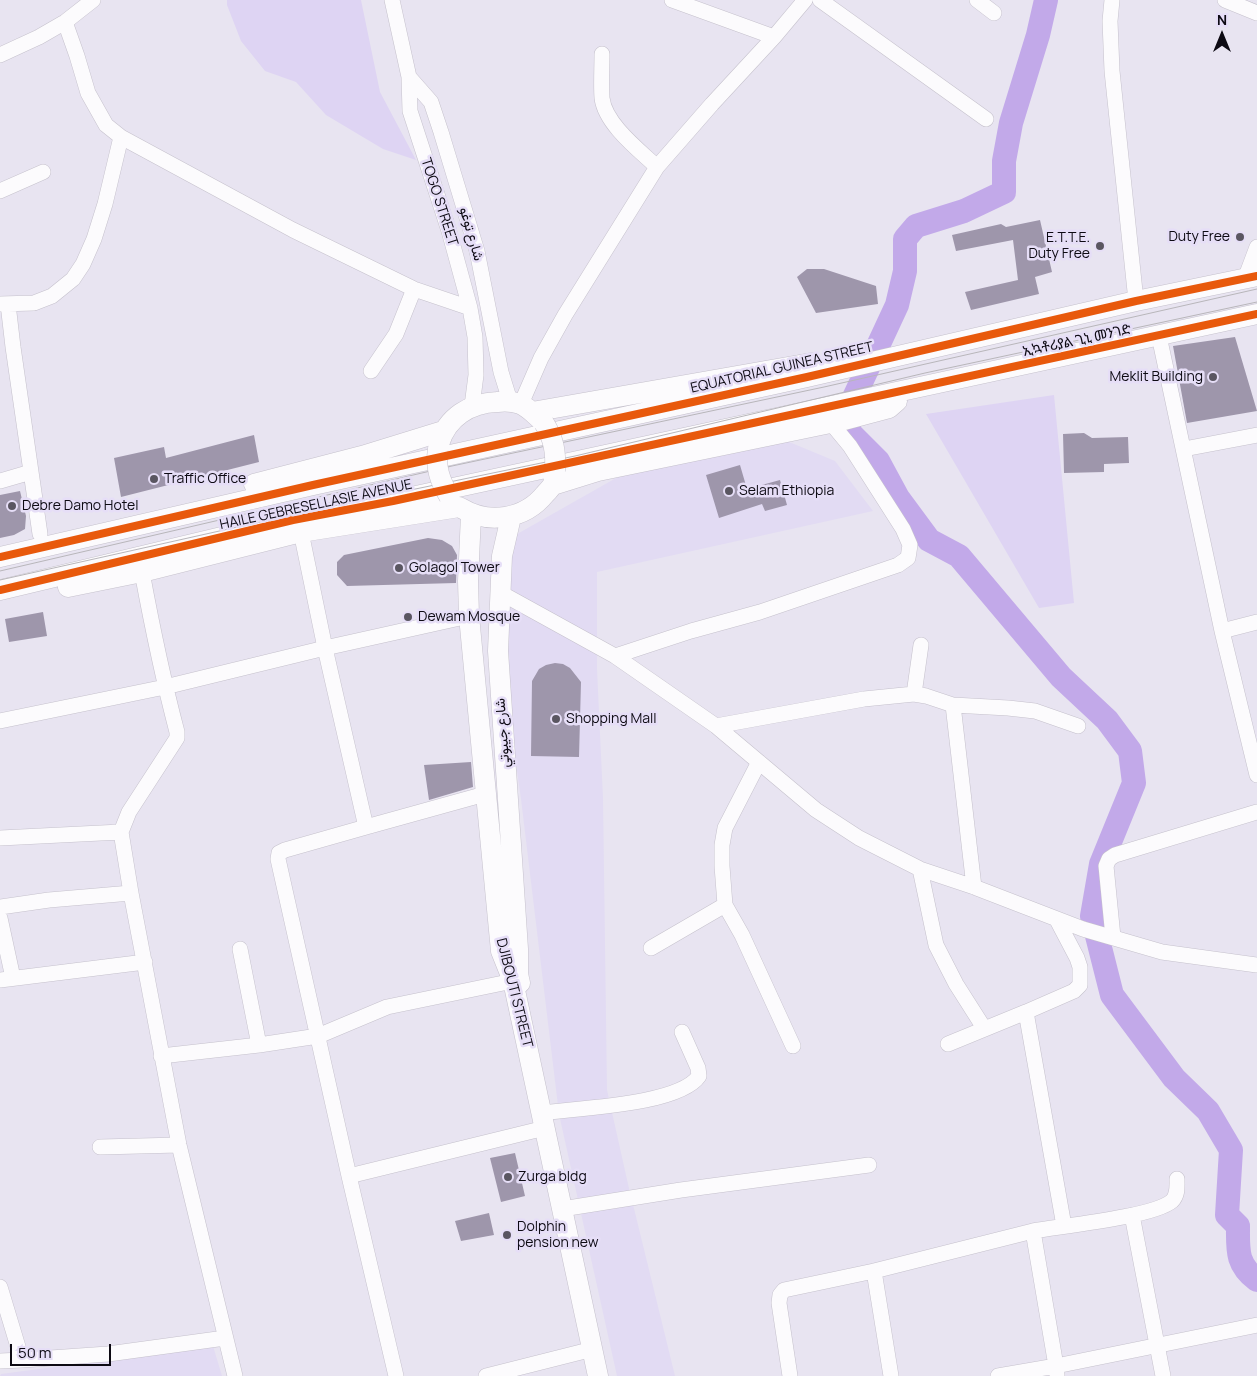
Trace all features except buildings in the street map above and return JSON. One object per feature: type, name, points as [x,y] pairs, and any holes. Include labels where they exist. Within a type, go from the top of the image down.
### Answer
[{"type":"main road","name":"EQUATORIAL GUINEA STREET","points":[[313,485],[807,377],[1136,301],[1251,278]]},
{"type":"main road","name":"ኢኳቶሪያል ጊኒ መንገድ","points":[[835,417],[884,402],[903,392],[1257,314]]},
{"type":"main road","points":[[460,506],[438,473],[436,459],[440,440],[460,414],[472,406],[486,402],[527,410],[816,362],[850,366]]},
{"type":"main road","points":[[0,601],[142,572],[301,532],[460,506],[490,518],[511,517],[538,503],[554,478],[554,446],[550,434],[527,410]]},
{"type":"main road","points":[[554,478],[598,471],[835,417]]},
{"type":"main road","name":"HAILE GEBRESELLASIE AVENUE","points":[[0,590],[293,520],[393,501],[638,448],[835,417]]},
{"type":"main road","points":[[0,544],[277,479],[362,456],[440,440]]},
{"type":"main road","name":"HAILE GEBRESELLASIE AVENUE","points":[[0,557],[313,485]]},
{"type":"main road","name":"DJIBOUTI STREET","points":[[460,506],[485,794],[501,951],[513,982],[596,1331],[604,1376]]},
{"type":"main road","name":"شارع جيبوتي","points":[[511,517],[502,556],[499,592],[499,661],[518,949]]},
{"type":"main road","name":"DJIBOUTI STREET","points":[[518,949],[518,974],[545,1118]]},
{"type":"main road","name":"DJIBOUTI STREET","points":[[566,1208],[598,1376]]},
{"type":"street","points":[[1,53],[65,22],[94,0]]},
{"type":"street","name":"TOGO STREET","points":[[392,0],[409,77],[410,111],[450,231],[470,308],[475,337],[476,375],[472,406]]},
{"type":"street","points":[[672,0],[774,37]]},
{"type":"street","points":[[527,410],[541,358],[565,315],[657,167],[805,0]]},
{"type":"street","points":[[820,0],[986,119]]},
{"type":"street","points":[[977,0],[994,13]]},
{"type":"street","points":[[1112,0],[1110,21],[1112,71],[1136,301]]},
{"type":"street","points":[[1225,0],[1257,13]]},
{"type":"street","points":[[65,22],[78,56],[88,93],[106,125],[121,137],[293,230],[414,289],[470,308]]},
{"type":"street","points":[[602,54],[602,99],[606,112],[617,127],[657,167]]},
{"type":"street","name":"شارع توغو","points":[[409,77],[431,102],[477,251],[501,372],[527,410]]},
{"type":"street","points":[[40,534],[13,347],[4,304],[34,303],[52,296],[73,280],[83,264],[94,239],[106,204],[121,137]]},
{"type":"street","points":[[0,191],[43,172]]},
{"type":"street","points":[[1251,278],[1257,247]]},
{"type":"street","points":[[372,371],[396,334],[414,289]]},
{"type":"street","points":[[1159,336],[1222,631],[1257,775]]},
{"type":"street","points":[[615,656],[760,612],[898,565],[908,558],[910,545],[903,529],[850,446],[835,417]]},
{"type":"street","points":[[1184,449],[1257,435]]},
{"type":"street","points":[[0,481],[31,472]]},
{"type":"street","points":[[301,532],[325,648],[366,827]]},
{"type":"street","points":[[142,572],[165,687],[178,738],[134,804],[122,832],[131,893],[179,1145],[235,1376]]},
{"type":"street","points":[[499,592],[615,656],[716,726],[816,810],[859,838],[920,869],[974,887],[1083,929],[1162,952],[1257,965]]},
{"type":"street","points":[[0,721],[165,687],[325,648],[469,616]]},
{"type":"street","points":[[1222,631],[1257,622]]},
{"type":"street","points":[[914,694],[921,645]]},
{"type":"street","points":[[716,726],[864,699],[914,694],[926,696],[953,706],[1035,711],[1078,726]]},
{"type":"street","points":[[953,706],[974,887]]},
{"type":"street","points":[[759,762],[725,828],[722,845],[725,906],[742,935],[793,1046]]},
{"type":"street","points":[[396,1376],[278,859],[279,853],[285,850],[485,794]]},
{"type":"street","points":[[1107,935],[1106,866],[1109,859],[1115,854],[1257,812]]},
{"type":"street","points":[[0,838],[122,832]]},
{"type":"street","points":[[920,869],[936,945],[956,984],[984,1028]]},
{"type":"street","points":[[0,906],[131,893]]},
{"type":"street","points":[[651,948],[725,906]]},
{"type":"street","points":[[0,918],[6,979],[145,962]]},
{"type":"street","points":[[948,1044],[1074,991],[1080,985],[1080,967],[1077,958],[1057,920]]},
{"type":"street","points":[[240,949],[259,1045]]},
{"type":"street","points":[[162,1056],[318,1036],[388,1007],[513,982]]},
{"type":"street","points":[[1026,1012],[1064,1226]]},
{"type":"street","points":[[349,1176],[545,1118],[654,1099],[684,1089],[695,1082],[699,1076],[698,1068],[682,1032]]},
{"type":"street","points":[[100,1147],[179,1145]]},
{"type":"street","points":[[566,1208],[680,1190],[869,1165]]},
{"type":"street","points":[[790,1376],[779,1303],[780,1295],[784,1290],[874,1271],[1033,1231],[1132,1215],[1162,1207],[1173,1200],[1177,1193],[1177,1179]]},
{"type":"street","points":[[1132,1215],[1163,1376]]},
{"type":"street","points":[[1033,1231],[1057,1371]]},
{"type":"street","points":[[874,1271],[891,1376]]},
{"type":"street","points":[[0,1287],[22,1360]]},
{"type":"street","points":[[998,1376],[1057,1371],[1158,1345],[1257,1325]]},
{"type":"street","points":[[0,1361],[108,1354],[225,1338]]},
{"type":"street","points":[[486,1376],[593,1349]]},
{"type":"shaded area","points":[[227,0],[361,0],[380,92],[416,160],[383,149],[326,115],[296,82],[265,71],[241,41],[227,5]]},
{"type":"shaded area","points":[[1054,395],[1074,603],[1039,608],[926,414]]},
{"type":"shaded area","points":[[782,439],[835,461],[873,511],[597,572],[597,669],[603,798],[607,1090],[675,1376],[617,1376],[559,1114],[521,799],[503,671],[496,546],[639,465]]},
{"type":"shaded area","points":[[213,1346],[222,1376],[0,1376],[1,1374]]},
{"type":"waterway","points":[[1046,0],[1038,35],[1011,123],[1004,161],[1004,192],[964,211],[916,226],[905,239],[905,271],[897,305],[844,419],[851,434],[878,461],[898,498],[929,540],[959,556],[1061,677],[1107,720],[1130,751],[1134,783],[1101,864],[1092,916],[1112,995],[1174,1078],[1208,1111],[1231,1150],[1227,1215],[1238,1226],[1238,1249],[1242,1262],[1245,1268],[1257,1280]]},
{"type":"tram line","points":[[0,571],[452,466],[824,387],[1257,289]]},
{"type":"tram line","points":[[0,580],[309,511],[575,456],[925,373],[1257,302]]},
{"type":"cycle path","points":[[0,557],[313,485],[807,377],[1136,301],[1257,276]]},
{"type":"cycle path","points":[[0,590],[293,520],[393,501],[1257,314]]},
{"type":"place","name":"Duty Free","points":[[1240,237]]},
{"type":"place","name":"E.T.T.E. Duty Free","points":[[1100,246]]},
{"type":"place","name":"Meklit Building","points":[[1213,377]]},
{"type":"place","name":"Traffic Office","points":[[154,479]]},
{"type":"place","name":"Selam Ethiopia","points":[[729,491]]},
{"type":"place","name":"Debre Damo Hotel","points":[[12,506]]},
{"type":"place","name":"Golagol Tower","points":[[399,568]]},
{"type":"place","name":"Dewam Mosque","points":[[408,617]]},
{"type":"place","name":"Shopping Mall","points":[[556,719]]},
{"type":"place","name":"Zurga bldg","points":[[508,1177]]},
{"type":"place","name":"Dolphin pension new","points":[[507,1235]]}]
